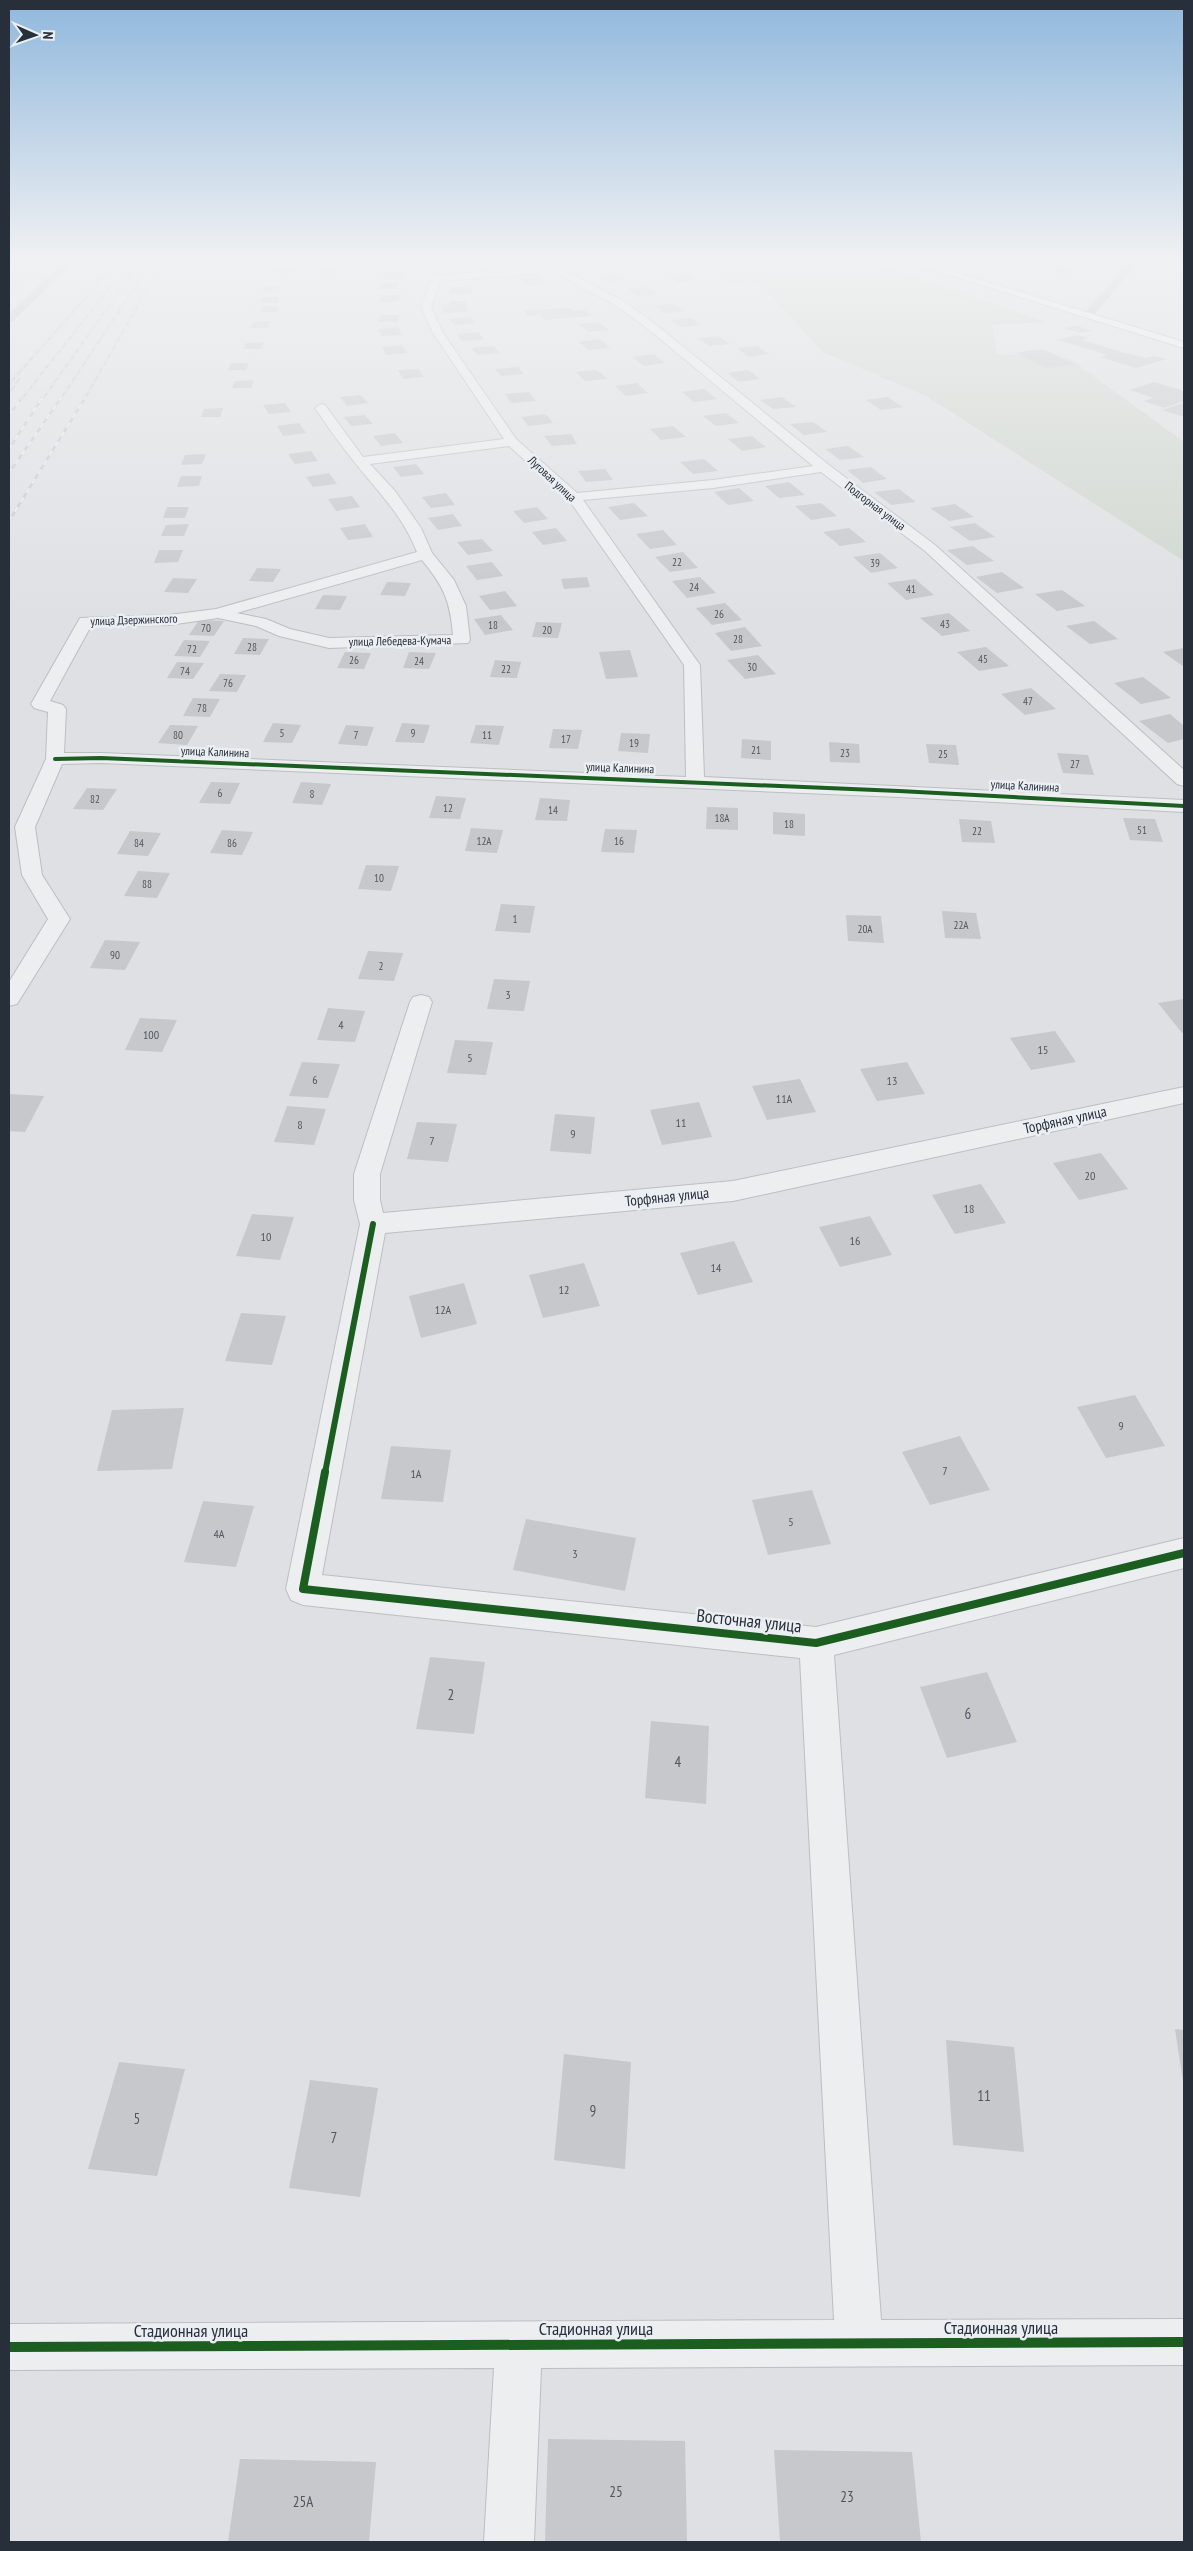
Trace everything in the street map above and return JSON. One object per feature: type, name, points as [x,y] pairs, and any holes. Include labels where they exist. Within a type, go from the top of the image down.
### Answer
[{"type":"street","name":"Луговая улица","points":[[468,377],[512,442],[574,497],[692,666],[695,782]]},
{"type":"street","name":"Подгорная улица","points":[[713,377],[824,468],[930,548],[1184,780]]},
{"type":"street","name":"улица Лебедева-Кумача","points":[[217,614],[260,622],[285,633],[329,643],[462,640],[458,606],[446,580],[425,554],[414,528],[390,494],[360,461],[321,408]]},
{"type":"street","points":[[360,461],[512,442]]},
{"type":"street","points":[[574,497],[713,484],[824,468]]},
{"type":"street","name":"улица Дзержинского","points":[[9,1000],[59,919],[32,875],[25,827],[55,759],[57,709],[40,704],[86,621],[168,620],[217,614],[425,554]]},
{"type":"street","name":"улица Калинина","points":[[55,759],[101,758],[695,782],[1184,806]]},
{"type":"street","points":[[373,1224],[367,1200],[367,1174],[422,1002]]},
{"type":"street","name":"Торфяная улица","points":[[373,1224],[733,1190],[1184,1095]]},
{"type":"street","name":"Восточная улица","points":[[373,1224],[303,1589],[816,1643],[1184,1553]]},
{"type":"street","points":[[816,1643],[859,2343]]},
{"type":"street","name":"Стадионная улица","points":[[9,2347],[1184,2342]]},
{"type":"street","points":[[508,2542],[519,2344]]},
{"type":"shaded area","points":[[882,377],[1095,377],[1184,442],[1184,561],[926,396]]},
{"type":"building","points":[[402,377],[424,377],[403,379]]},
{"type":"building","points":[[581,377],[606,377],[608,379],[585,381]]},
{"type":"building","points":[[732,377],[758,377],[761,379],[739,382]]},
{"type":"building","points":[[254,380],[251,388],[232,388],[235,381]]},
{"type":"building","points":[[1154,382],[1184,391],[1184,401],[1164,408],[1143,401],[1154,398],[1129,390]]},
{"type":"building","points":[[637,383],[648,393],[626,396],[615,386]]},
{"type":"building","points":[[704,389],[717,399],[694,402],[682,392]]},
{"type":"building","points":[[529,392],[536,401],[511,403],[505,394]]},
{"type":"building","points":[[361,395],[368,403],[347,406],[340,397]]},
{"type":"building","points":[[782,397],[796,407],[773,409],[760,400]]},
{"type":"building","points":[[888,397],[903,407],[881,410],[866,400]]},
{"type":"building","points":[[285,403],[291,412],[269,414],[263,405]]},
{"type":"building","points":[[1183,403],[1184,417],[1162,410]]},
{"type":"building","points":[[223,408],[220,417],[201,417],[204,409]]},
{"type":"building","points":[[726,413],[739,423],[716,426],[703,416]]},
{"type":"building","points":[[546,414],[553,423],[528,426],[521,417]]},
{"type":"building","points":[[365,415],[373,424],[351,426],[344,417]]},
{"type":"building","points":[[813,422],[827,432],[804,435],[790,424]]},
{"type":"building","points":[[299,423],[306,433],[283,436],[277,426]]},
{"type":"building","points":[[673,426],[686,437],[661,440],[650,429]]},
{"type":"building","points":[[395,433],[403,443],[381,446],[373,436]]},
{"type":"building","points":[[571,434],[577,444],[552,446],[544,436]]},
{"type":"building","points":[[752,436],[766,447],[742,451],[728,439]]},
{"type":"building","points":[[848,446],[864,457],[840,460],[825,449]]},
{"type":"building","points":[[311,451],[318,461],[295,464],[288,454]]},
{"type":"building","points":[[206,454],[202,464],[181,465],[185,455]]},
{"type":"building","points":[[704,459],[718,471],[693,474],[680,462]]},
{"type":"building","points":[[416,464],[424,474],[401,477],[393,467]]},
{"type":"building","points":[[871,467],[887,479],[863,483],[847,470]]},
{"type":"building","points":[[605,469],[613,480],[586,482],[578,471]]},
{"type":"building","points":[[329,473],[337,484],[313,487],[306,477]]},
{"type":"building","points":[[181,476],[202,476],[199,486],[177,487]]},
{"type":"building","points":[[789,482],[805,495],[779,498],[765,486]]},
{"type":"building","points":[[739,488],[754,501],[728,505],[714,492]]},
{"type":"building","points":[[899,489],[916,502],[891,505],[874,492]]},
{"type":"building","points":[[446,493],[455,505],[431,508],[422,497]]},
{"type":"building","points":[[352,496],[360,507],[336,511],[328,499]]},
{"type":"building","points":[[634,503],[648,516],[620,520],[608,507]]},
{"type":"building","points":[[821,503],[837,516],[811,520],[795,506]]},
{"type":"building","points":[[955,504],[974,517],[949,521],[930,508]]},
{"type":"building","points":[[167,507],[189,507],[185,518],[163,518]]},
{"type":"building","points":[[537,507],[548,519],[524,523],[513,511]]},
{"type":"building","points":[[453,514],[462,526],[438,530],[428,518]]},
{"type":"building","points":[[975,523],[995,537],[970,541],[950,527]]},
{"type":"building","points":[[189,524],[184,536],[161,536],[166,525]]},
{"type":"building","points":[[365,524],[373,537],[348,540],[340,528]]},
{"type":"building","points":[[556,528],[567,541],[543,545],[532,532]]},
{"type":"building","points":[[849,528],[866,542],[840,546],[823,532]]},
{"type":"building","points":[[663,530],[677,545],[650,549],[636,534]]},
{"type":"building","points":[[482,539],[493,551],[468,555],[457,542]]},
{"type":"building","points":[[973,546],[994,561],[967,565],[947,550]]},
{"type":"building","points":[[159,550],[183,550],[178,562],[154,563]]},
{"type":"building","points":[[683,552],[698,568],[670,572],[655,557]]},
{"type":"building","points":[[880,553],[898,568],[871,573],[853,557]]},
{"type":"building","points":[[492,562],[503,576],[477,580],[466,566]]},
{"type":"building","points":[[257,568],[281,569],[273,582],[249,581]]},
{"type":"building","points":[[1002,572],[1024,588],[997,593],[976,577]]},
{"type":"building","points":[[587,577],[590,587],[564,589],[561,579]]},
{"type":"building","points":[[700,577],[716,593],[687,598],[672,581]]},
{"type":"building","points":[[173,578],[197,579],[188,593],[164,592]]},
{"type":"building","points":[[915,579],[934,595],[906,600],[887,583]]},
{"type":"building","points":[[387,582],[411,583],[405,596],[380,595]]},
{"type":"building","points":[[1062,590],[1085,606],[1057,611],[1035,594]]},
{"type":"building","points":[[505,591],[517,606],[490,610],[479,596]]},
{"type":"building","points":[[323,595],[347,596],[340,610],[315,609]]},
{"type":"building","points":[[725,603],[742,620],[712,625],[696,608]]},
{"type":"building","points":[[949,613],[970,631],[942,636],[920,618]]},
{"type":"building","points":[[501,615],[513,630],[485,635],[474,619]]},
{"type":"building","points":[[199,620],[224,621],[214,636],[189,635]]},
{"type":"building","points":[[1094,621],[1118,639],[1090,644],[1066,626]]},
{"type":"building","points":[[536,622],[562,623],[558,638],[532,637]]},
{"type":"building","points":[[745,627],[762,646],[731,651],[715,633]]},
{"type":"building","points":[[243,638],[269,639],[260,655],[234,654]]},
{"type":"building","points":[[184,640],[210,641],[200,657],[174,656]]},
{"type":"building","points":[[986,647],[1009,666],[979,671],[957,652]]},
{"type":"building","points":[[1184,648],[1184,667],[1163,652]]},
{"type":"building","points":[[630,650],[638,677],[606,679],[599,652]]},
{"type":"building","points":[[345,652],[371,653],[364,669],[337,668]]},
{"type":"building","points":[[409,652],[436,653],[429,669],[403,668]]},
{"type":"building","points":[[758,655],[776,674],[745,679],[727,660]]},
{"type":"building","points":[[495,660],[521,662],[517,678],[490,677]]},
{"type":"building","points":[[177,662],[204,663],[193,679],[167,678]]},
{"type":"building","points":[[220,674],[246,675],[237,692],[209,691]]},
{"type":"building","points":[[1143,677],[1171,698],[1141,704],[1114,683]]},
{"type":"building","points":[[1031,688],[1056,709],[1025,715],[1001,694]]},
{"type":"building","points":[[193,698],[220,699],[210,717],[183,716]]},
{"type":"building","points":[[1170,714],[1184,726],[1184,739],[1168,743],[1139,721]]},
{"type":"building","points":[[273,723],[301,725],[292,743],[263,742]]},
{"type":"building","points":[[402,723],[430,725],[424,743],[395,742]]},
{"type":"building","points":[[170,725],[198,726],[187,745],[158,743]]},
{"type":"building","points":[[346,725],[374,727],[367,746],[338,744]]},
{"type":"building","points":[[476,725],[504,726],[499,745],[470,743]]},
{"type":"building","points":[[553,729],[582,730],[578,749],[549,748]]},
{"type":"building","points":[[621,733],[650,734],[648,753],[618,751]]},
{"type":"building","points":[[742,739],[771,741],[771,760],[741,758]]},
{"type":"building","points":[[829,742],[859,744],[860,763],[830,762]]},
{"type":"building","points":[[926,744],[956,745],[959,765],[929,763]]},
{"type":"building","points":[[1057,753],[1088,755],[1094,775],[1063,773]]},
{"type":"building","points":[[211,782],[240,783],[230,804],[199,803]]},
{"type":"building","points":[[301,782],[331,784],[322,805],[292,803]]},
{"type":"building","points":[[87,788],[117,789],[103,810],[73,809]]},
{"type":"building","points":[[436,796],[466,798],[460,819],[429,818]]},
{"type":"building","points":[[540,798],[570,800],[567,821],[535,820]]},
{"type":"building","points":[[707,807],[738,808],[738,830],[706,829]]},
{"type":"building","points":[[773,812],[805,814],[805,836],[773,834]]},
{"type":"building","points":[[1123,818],[1155,819],[1163,842],[1130,840]]},
{"type":"building","points":[[959,819],[991,821],[995,843],[962,842]]},
{"type":"building","points":[[471,828],[503,830],[497,853],[465,851]]},
{"type":"building","points":[[605,829],[637,830],[634,853],[601,852]]},
{"type":"building","points":[[222,830],[253,832],[242,855],[210,853]]},
{"type":"building","points":[[130,831],[161,833],[148,856],[117,854]]},
{"type":"building","points":[[366,865],[399,866],[391,891],[358,889]]},
{"type":"building","points":[[138,871],[170,873],[157,898],[124,896]]},
{"type":"building","points":[[501,904],[535,906],[530,933],[495,931]]},
{"type":"building","points":[[942,911],[976,913],[981,939],[945,938]]},
{"type":"building","points":[[846,915],[881,916],[884,943],[848,941]]},
{"type":"building","points":[[105,940],[140,942],[125,970],[90,968]]},
{"type":"building","points":[[368,951],[403,953],[394,981],[358,979]]},
{"type":"building","points":[[494,979],[530,981],[524,1011],[487,1009]]},
{"type":"building","points":[[1184,999],[1184,1032],[1182,1033],[1158,1003]]},
{"type":"building","points":[[328,1008],[365,1011],[355,1042],[317,1040]]},
{"type":"building","points":[[140,1018],[177,1020],[162,1052],[125,1050]]},
{"type":"building","points":[[1055,1031],[1076,1062],[1031,1070],[1010,1038]]},
{"type":"building","points":[[455,1040],[493,1042],[486,1075],[447,1073]]},
{"type":"building","points":[[302,1062],[340,1064],[328,1098],[289,1096]]},
{"type":"building","points":[[907,1062],[925,1094],[877,1101],[860,1069]]},
{"type":"building","points":[[800,1079],[816,1112],[767,1120],[752,1086]]},
{"type":"building","points":[[9,1094],[44,1096],[25,1132],[9,1131]]},
{"type":"building","points":[[699,1102],[712,1137],[662,1145],[650,1110]]},
{"type":"building","points":[[287,1106],[326,1109],[314,1145],[274,1142]]},
{"type":"building","points":[[555,1114],[595,1117],[591,1154],[550,1151]]},
{"type":"building","points":[[417,1122],[457,1124],[448,1162],[407,1159]]},
{"type":"building","points":[[1101,1153],[1128,1189],[1079,1200],[1053,1163]]},
{"type":"building","points":[[981,1184],[1006,1223],[955,1234],[932,1195]]},
{"type":"building","points":[[252,1214],[294,1217],[280,1260],[236,1256]]},
{"type":"building","points":[[870,1216],[892,1255],[840,1267],[819,1227]]},
{"type":"building","points":[[734,1241],[753,1282],[698,1295],[680,1253]]},
{"type":"building","points":[[584,1263],[600,1306],[543,1318],[529,1275]]},
{"type":"building","points":[[464,1283],[477,1324],[421,1338],[409,1296]]},
{"type":"building","points":[[241,1313],[286,1316],[272,1365],[225,1361]]},
{"type":"building","points":[[1135,1395],[1165,1446],[1106,1458],[1077,1407]]},
{"type":"building","points":[[184,1408],[172,1469],[97,1471],[112,1410]]},
{"type":"building","points":[[960,1436],[990,1490],[930,1505],[902,1452]]},
{"type":"building","points":[[391,1446],[451,1450],[443,1502],[381,1499]]},
{"type":"building","points":[[812,1490],[831,1544],[768,1555],[752,1500]]},
{"type":"building","points":[[203,1501],[254,1506],[236,1567],[184,1562]]},
{"type":"building","points":[[526,1519],[636,1538],[625,1591],[513,1570]]},
{"type":"building","points":[[430,1657],[485,1662],[474,1734],[416,1729]]},
{"type":"building","points":[[987,1672],[1017,1742],[947,1758],[920,1687]]},
{"type":"building","points":[[651,1721],[709,1726],[706,1804],[645,1798]]},
{"type":"building","points":[[1175,2029],[1184,2030],[1183,2081]]},
{"type":"building","points":[[946,2040],[1014,2047],[1024,2152],[953,2145]]},
{"type":"building","points":[[564,2054],[631,2062],[625,2169],[554,2160]]},
{"type":"building","points":[[119,2062],[185,2069],[157,2176],[88,2169]]},
{"type":"building","points":[[310,2080],[378,2088],[360,2197],[289,2188]]},
{"type":"building","points":[[548,2439],[685,2441],[687,2542],[545,2542]]},
{"type":"building","points":[[774,2450],[912,2452],[921,2542],[780,2542]]},
{"type":"building","points":[[240,2459],[376,2462],[369,2542],[228,2542]]},
{"type":"railway","points":[[9,384],[15,377]]},
{"type":"railway","points":[[21,400],[39,377]]},
{"type":"railway","points":[[42,400],[58,377]]},
{"type":"railway","points":[[60,400],[75,377]]},
{"type":"railway","points":[[84,400],[97,377]]},
{"type":"railway","points":[[9,394],[19,379]]},
{"type":"railway","points":[[9,415],[22,398]]},
{"type":"railway","points":[[9,449],[42,398]]},
{"type":"railway","points":[[9,473],[61,398]]},
{"type":"railway","points":[[9,521],[85,398]]},
{"type":"cycle path","points":[[55,759],[101,758],[899,791],[1184,806]]},
{"type":"cycle path","points":[[373,1224],[303,1589],[816,1643],[1184,1553]]},
{"type":"cycle path","points":[[9,2347],[1184,2342]]}]
